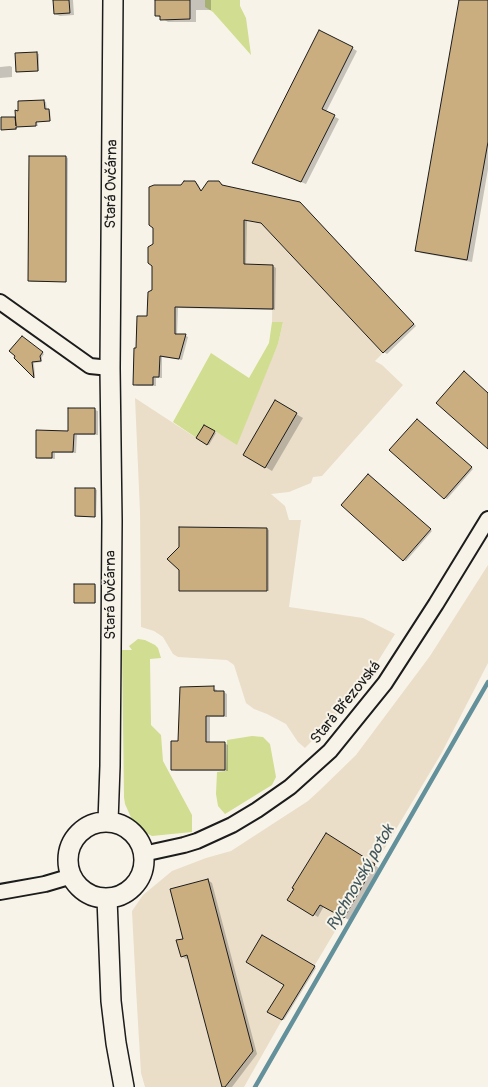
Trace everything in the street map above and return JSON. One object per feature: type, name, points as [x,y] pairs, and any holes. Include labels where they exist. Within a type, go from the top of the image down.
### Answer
[{"type":"main road","name":"Stará Ovčárna","points":[[108,822],[111,630],[110,368],[113,0]]},
{"type":"main road","points":[[108,822],[119,825],[132,833],[141,846],[143,854],[142,870],[135,884],[123,894],[107,898],[85,891],[72,876],[69,868],[68,856],[73,841],[81,831],[99,823],[108,822]]},
{"type":"main road","points":[[107,898],[111,1001],[124,1087]]},
{"type":"street","points":[[0,302],[90,366],[110,368]]},
{"type":"street","name":"Stará Březovská","points":[[143,854],[197,841],[232,824],[257,810],[290,787],[330,751],[386,683],[488,519]]},
{"type":"street","points":[[0,892],[45,884],[72,876]]},
{"type":"shaded area","points":[[244,220],[273,226],[268,231],[383,353],[375,361],[382,365],[403,385],[322,476],[313,477],[311,483],[289,492],[271,494],[285,506],[289,520],[301,520],[289,607],[363,618],[395,634],[358,693],[305,748],[298,742],[286,724],[254,709],[246,703],[234,665],[227,660],[178,657],[173,654],[163,637],[154,631],[141,627],[140,512],[135,398],[207,445],[215,431],[236,443],[278,344],[283,322],[272,322],[273,265],[244,264]]},
{"type":"shaded area","points":[[488,565],[488,663],[441,754],[244,1087],[145,1087],[141,1073],[132,911],[143,895],[172,871],[231,851],[308,801],[320,790],[356,755],[430,656]]},
{"type":"green space","points":[[205,0],[240,0],[240,6],[246,18],[251,55],[213,12],[205,7]]},
{"type":"green space","points":[[272,322],[283,322],[278,344],[237,445],[215,431],[207,445],[173,422],[211,353],[249,378],[269,343]]},
{"type":"green space","points":[[138,639],[155,645],[161,658],[150,659],[151,725],[161,735],[163,761],[192,815],[192,832],[152,836],[140,830],[134,824],[125,804],[122,650],[132,650],[129,646]]},
{"type":"green space","points":[[252,736],[263,737],[270,744],[276,777],[272,785],[225,814],[218,806],[216,794],[217,772],[226,771],[227,740]]},
{"type":"building","points":[[53,0],[69,0],[70,13],[54,14]]},
{"type":"building","points":[[155,0],[190,0],[190,19],[160,20],[160,16],[155,16]]},
{"type":"building","points":[[459,0],[488,0],[488,142],[467,260],[415,251]]},
{"type":"building","points":[[319,30],[353,47],[322,109],[335,115],[301,182],[252,163]]},
{"type":"building","points":[[37,52],[38,71],[16,72],[15,53]]},
{"type":"building","points":[[44,100],[45,109],[49,109],[50,121],[36,122],[36,126],[1,130],[1,117],[15,117],[16,126],[15,110],[18,111],[18,101]]},
{"type":"building","points":[[29,156],[66,156],[66,282],[28,281]]},
{"type":"building","points":[[184,181],[195,181],[201,191],[208,181],[219,181],[222,185],[300,202],[414,324],[383,353],[261,223],[244,220],[244,264],[273,265],[273,309],[175,307],[175,334],[186,334],[179,359],[160,356],[159,377],[153,377],[153,385],[133,385],[137,316],[147,316],[148,292],[152,290],[152,266],[148,263],[148,247],[153,244],[153,228],[149,225],[149,187],[154,185],[181,185]]},
{"type":"building","points":[[22,336],[43,352],[40,356],[41,361],[32,362],[34,378],[9,351]]},
{"type":"building","points":[[464,371],[488,393],[488,449],[436,403]]},
{"type":"building","points":[[275,400],[297,413],[265,468],[243,455]]},
{"type":"building","points":[[68,408],[95,408],[95,434],[74,434],[73,452],[52,452],[52,458],[36,458],[36,430],[68,431]]},
{"type":"building","points":[[417,419],[472,467],[444,499],[389,450]]},
{"type":"building","points":[[204,425],[215,431],[207,445],[196,438]]},
{"type":"building","points":[[368,474],[431,529],[403,561],[341,505]]},
{"type":"building","points":[[75,488],[95,488],[95,517],[75,516]]},
{"type":"building","points":[[179,527],[267,528],[267,591],[179,591],[179,570],[167,559],[179,547]]},
{"type":"building","points":[[74,584],[95,584],[95,603],[74,603]]},
{"type":"building","points":[[214,686],[214,691],[224,691],[224,716],[206,716],[206,742],[225,742],[225,770],[171,770],[171,741],[178,741],[180,687]]},
{"type":"building","points":[[326,833],[375,864],[344,918],[320,905],[313,916],[287,900],[294,889],[292,888]]},
{"type":"building","points":[[208,879],[253,1051],[225,1087],[222,1087],[187,955],[181,957],[176,940],[183,939],[170,889]]},
{"type":"building","points":[[262,935],[315,966],[282,1020],[267,1012],[284,985],[246,962]]},
{"type":"waterway","name":"Rychnovský potok","points":[[255,1087],[488,682]]}]
